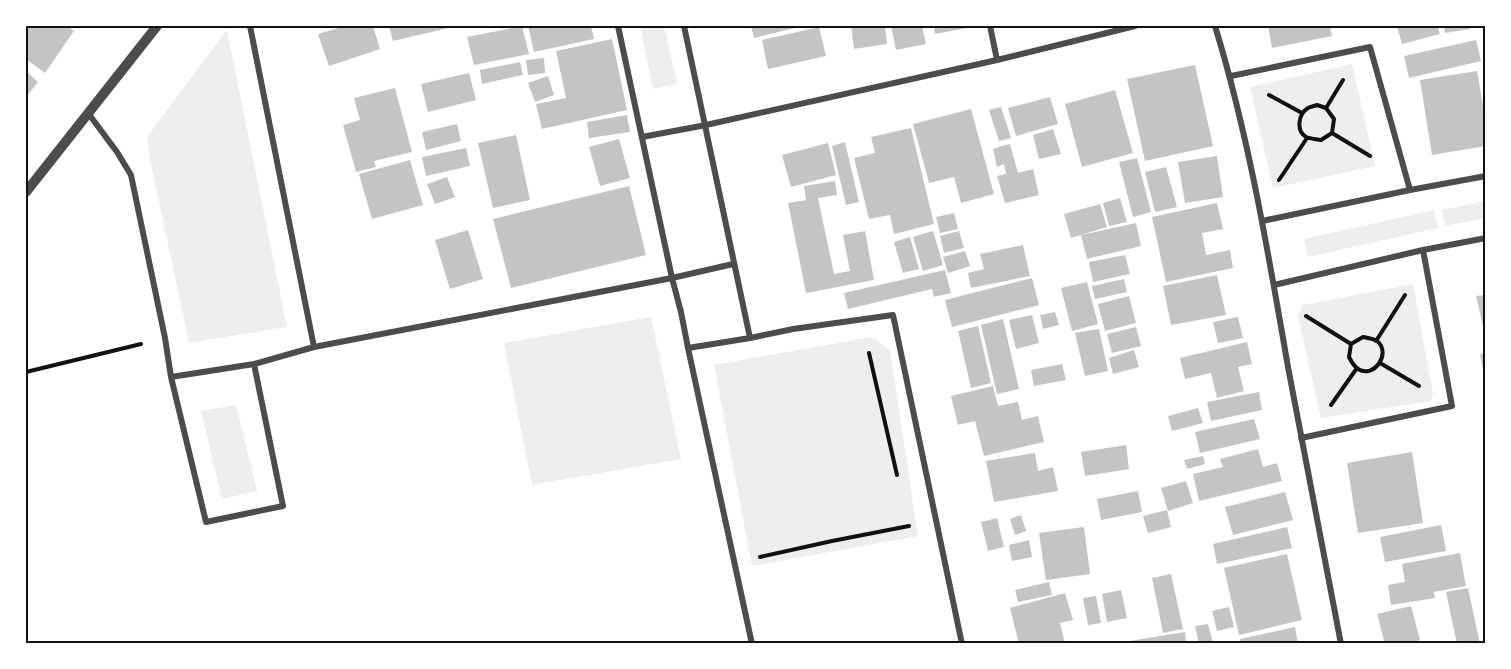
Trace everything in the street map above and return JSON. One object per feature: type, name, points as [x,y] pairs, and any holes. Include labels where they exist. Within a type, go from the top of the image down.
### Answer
[{"type":"street","points":[[26,192],[158,26]]},
{"type":"street","points":[[250,26],[314,347]]},
{"type":"street","points":[[618,26],[752,644]]},
{"type":"street","points":[[684,26],[750,338]]},
{"type":"street","points":[[990,26],[997,60]]},
{"type":"street","points":[[642,137],[706,125],[997,60],[1135,26]]},
{"type":"street","points":[[1215,26],[1231,76],[1262,221],[1341,644]]},
{"type":"street","points":[[1231,76],[1370,47],[1410,190]]},
{"type":"street","points":[[88,113],[131,175],[171,377],[206,522],[282,506],[254,364]]},
{"type":"street","points":[[1262,221],[1485,176]]},
{"type":"street","points":[[1274,285],[1423,249],[1485,238]]},
{"type":"street","points":[[1301,438],[1452,406],[1423,249]]},
{"type":"street","points":[[171,377],[254,364],[314,347],[672,278],[733,264]]},
{"type":"street","points":[[688,348],[793,329],[893,315],[962,644]]},
{"type":"path","points":[[1326,108],[1344,77]]},
{"type":"path","points":[[1264,92],[1302,113]]},
{"type":"path","points":[[1317,105],[1326,108],[1334,119],[1332,133],[1321,140],[1307,138],[1301,131],[1299,122],[1302,113],[1309,107],[1317,105]]},
{"type":"path","points":[[1332,133],[1370,156]]},
{"type":"path","points":[[1276,185],[1307,138]]},
{"type":"path","points":[[1376,340],[1410,286]]},
{"type":"path","points":[[1303,315],[1351,344]]},
{"type":"path","points":[[1363,337],[1376,340],[1382,347],[1383,356],[1380,363],[1373,369],[1365,371],[1357,368],[1349,357],[1351,344],[1363,337]]},
{"type":"path","points":[[26,372],[165,338]]},
{"type":"path","points":[[869,353],[898,480]]},
{"type":"path","points":[[1380,363],[1421,387]]},
{"type":"path","points":[[1330,407],[1357,368]]},
{"type":"path","points":[[757,558],[909,526]]},
{"type":"shaded area","points":[[640,26],[664,26],[677,84],[653,89]]},
{"type":"shaded area","points":[[227,30],[287,327],[189,343],[147,137]]},
{"type":"shaded area","points":[[1352,64],[1375,166],[1273,188],[1250,87]]},
{"type":"shaded area","points":[[1485,201],[1485,218],[1445,226],[1442,210]]},
{"type":"shaded area","points":[[1434,210],[1438,228],[1308,257],[1304,239]]},
{"type":"shaded area","points":[[1413,284],[1433,394],[1431,401],[1321,418],[1298,316],[1303,305]]},
{"type":"shaded area","points":[[651,317],[681,459],[532,485],[504,343]]},
{"type":"shaded area","points":[[871,337],[890,350],[918,536],[752,566],[714,365]]},
{"type":"shaded area","points":[[236,405],[257,491],[222,499],[201,411]]},
{"type":"building","points":[[26,26],[67,26],[74,31],[45,73],[26,59]]},
{"type":"building","points":[[345,26],[373,26],[380,49],[329,66],[318,34]]},
{"type":"building","points":[[389,26],[457,26],[393,41]]},
{"type":"building","points":[[522,26],[529,54],[474,65],[467,37]]},
{"type":"building","points":[[528,26],[591,26],[594,39],[534,52]]},
{"type":"building","points":[[751,26],[803,26],[754,38]]},
{"type":"building","points":[[851,26],[885,26],[887,44],[854,49]]},
{"type":"building","points":[[891,26],[922,26],[926,44],[896,50]]},
{"type":"building","points":[[934,26],[966,26],[967,28],[935,34]]},
{"type":"building","points":[[1268,26],[1330,26],[1332,36],[1272,48]]},
{"type":"building","points":[[1397,26],[1437,26],[1440,34],[1402,44]]},
{"type":"building","points":[[1444,26],[1469,26],[1470,29],[1445,33]]},
{"type":"building","points":[[819,27],[826,56],[768,69],[762,40]]},
{"type":"building","points":[[612,39],[627,110],[542,129],[536,104],[566,98],[556,51]]},
{"type":"building","points":[[1476,40],[1481,61],[1409,78],[1404,56]]},
{"type":"building","points":[[544,58],[545,73],[528,75],[526,60]]},
{"type":"building","points":[[520,62],[523,75],[482,84],[480,70]]},
{"type":"building","points":[[1195,65],[1213,146],[1145,161],[1127,79]]},
{"type":"building","points":[[26,71],[38,82],[26,97]]},
{"type":"building","points":[[1477,71],[1486,123],[1486,146],[1432,155],[1420,80]]},
{"type":"building","points":[[469,73],[476,100],[428,112],[421,84]]},
{"type":"building","points":[[548,76],[554,95],[535,102],[528,83]]},
{"type":"building","points":[[395,88],[412,152],[374,161],[376,167],[356,172],[343,125],[360,120],[354,98]]},
{"type":"building","points":[[1115,90],[1133,153],[1082,167],[1065,104]]},
{"type":"building","points":[[1050,97],[1058,124],[1016,136],[1008,108]]},
{"type":"building","points":[[1001,107],[1011,138],[999,141],[989,110]]},
{"type":"building","points":[[971,109],[994,194],[961,203],[954,177],[929,183],[913,124]]},
{"type":"building","points":[[627,115],[630,132],[589,138],[587,122]]},
{"type":"building","points":[[457,124],[461,141],[426,150],[422,132]]},
{"type":"building","points":[[911,128],[934,224],[894,234],[890,215],[869,219],[854,158],[875,153],[871,137]]},
{"type":"building","points":[[1053,129],[1061,154],[1039,159],[1033,135]]},
{"type":"building","points":[[516,135],[530,200],[493,208],[478,143]]},
{"type":"building","points":[[619,139],[630,178],[600,186],[589,147]]},
{"type":"building","points":[[845,142],[859,202],[846,205],[832,146]]},
{"type":"building","points":[[828,143],[836,175],[791,187],[782,155]]},
{"type":"building","points":[[1010,144],[1018,173],[1033,169],[1039,195],[1005,203],[997,176],[1006,174],[1004,164],[997,167],[993,149]]},
{"type":"building","points":[[466,148],[470,166],[426,176],[422,157]]},
{"type":"building","points":[[1217,156],[1223,197],[1185,203],[1178,162]]},
{"type":"building","points":[[1137,158],[1151,212],[1133,217],[1119,162]]},
{"type":"building","points":[[410,160],[423,205],[372,219],[359,174]]},
{"type":"building","points":[[1166,167],[1177,207],[1155,212],[1145,172]]},
{"type":"building","points":[[447,177],[455,197],[435,204],[427,184]]},
{"type":"building","points":[[835,181],[837,195],[818,198],[834,274],[850,271],[843,235],[865,231],[874,280],[806,293],[788,203],[806,200],[804,186]]},
{"type":"building","points":[[629,186],[646,255],[511,288],[493,219]]},
{"type":"building","points":[[1120,198],[1127,222],[1109,226],[1103,203]]},
{"type":"building","points":[[1217,203],[1223,229],[1202,233],[1206,255],[1230,250],[1233,268],[1166,282],[1152,217]]},
{"type":"building","points":[[1100,204],[1107,227],[1071,238],[1064,214]]},
{"type":"building","points":[[954,213],[958,229],[940,233],[936,217]]},
{"type":"building","points":[[1136,223],[1141,246],[1087,259],[1081,235]]},
{"type":"building","points":[[468,230],[483,279],[450,289],[435,240]]},
{"type":"building","points":[[933,231],[943,265],[923,271],[913,237]]},
{"type":"building","points":[[959,231],[964,248],[944,253],[940,236]]},
{"type":"building","points":[[910,237],[919,269],[903,273],[894,242]]},
{"type":"building","points":[[1023,245],[1030,276],[971,288],[968,273],[984,269],[980,254]]},
{"type":"building","points":[[965,251],[970,266],[948,273],[943,257]]},
{"type":"building","points":[[1125,255],[1130,274],[1093,282],[1089,262]]},
{"type":"building","points":[[945,270],[951,293],[934,297],[932,289],[848,309],[844,293]]},
{"type":"building","points":[[1217,275],[1226,315],[1171,325],[1163,286]]},
{"type":"building","points":[[1032,278],[1039,305],[952,327],[945,300]]},
{"type":"building","points":[[1124,279],[1127,292],[1095,299],[1092,286]]},
{"type":"building","points":[[1087,282],[1098,324],[1072,331],[1061,288]]},
{"type":"building","points":[[1486,295],[1486,335],[1485,335],[1476,296]]},
{"type":"building","points":[[1129,296],[1136,323],[1105,331],[1098,304]]},
{"type":"building","points":[[1055,312],[1059,325],[1043,329],[1040,315]]},
{"type":"building","points":[[1032,315],[1039,343],[1016,349],[1009,320]]},
{"type":"building","points":[[1238,317],[1243,338],[1218,343],[1213,322]]},
{"type":"building","points":[[1003,319],[1019,389],[997,394],[981,325]]},
{"type":"building","points":[[978,326],[991,383],[971,388],[958,331]]},
{"type":"building","points":[[1136,327],[1141,346],[1112,353],[1107,334]]},
{"type":"building","points":[[1099,329],[1108,371],[1085,376],[1075,333]]},
{"type":"building","points":[[1247,342],[1252,364],[1238,367],[1244,391],[1217,398],[1211,373],[1185,379],[1180,358]]},
{"type":"building","points":[[1134,350],[1139,367],[1113,374],[1109,358]]},
{"type":"building","points":[[1486,353],[1486,375],[1484,375],[1480,354]]},
{"type":"building","points":[[1062,364],[1066,380],[1034,386],[1031,370]]},
{"type":"building","points":[[993,386],[998,406],[1018,402],[1022,420],[1038,416],[1044,442],[984,456],[975,421],[958,425],[951,396]]},
{"type":"building","points":[[1259,392],[1262,410],[1211,421],[1207,402]]},
{"type":"building","points":[[1198,408],[1203,423],[1172,431],[1168,416]]},
{"type":"building","points":[[1254,419],[1260,439],[1200,453],[1195,432]]},
{"type":"building","points":[[1126,445],[1129,469],[1085,476],[1081,452]]},
{"type":"building","points":[[1258,449],[1263,467],[1277,463],[1282,481],[1199,501],[1193,474],[1223,467],[1220,459]]},
{"type":"building","points":[[1412,452],[1423,523],[1358,533],[1347,463]]},
{"type":"building","points":[[1035,453],[1038,471],[1053,467],[1058,491],[994,502],[986,461]]},
{"type":"building","points":[[1203,456],[1205,464],[1187,469],[1184,460]]},
{"type":"building","points":[[1186,481],[1193,503],[1168,511],[1161,488]]},
{"type":"building","points":[[1138,491],[1142,512],[1101,520],[1097,499]]},
{"type":"building","points":[[1285,492],[1293,520],[1233,535],[1225,507]]},
{"type":"building","points":[[1167,510],[1171,527],[1148,533],[1143,516]]},
{"type":"building","points":[[1021,515],[1026,531],[1015,535],[1010,519]]},
{"type":"building","points":[[997,518],[1004,547],[988,551],[981,522]]},
{"type":"building","points":[[1441,525],[1446,551],[1385,562],[1380,537]]},
{"type":"building","points":[[1084,527],[1090,574],[1046,580],[1039,533]]},
{"type":"building","points":[[1287,527],[1292,548],[1217,564],[1213,544]]},
{"type":"building","points":[[1029,540],[1032,557],[1012,561],[1009,545]]},
{"type":"building","points":[[1460,553],[1466,586],[1434,592],[1435,598],[1391,605],[1388,585],[1405,582],[1402,564]]},
{"type":"building","points":[[1287,554],[1302,620],[1239,635],[1224,568]]},
{"type":"building","points":[[1171,574],[1183,629],[1163,633],[1152,578]]},
{"type":"building","points":[[1049,582],[1052,595],[1018,602],[1015,590]]},
{"type":"building","points":[[1468,588],[1480,644],[1457,644],[1446,592]]},
{"type":"building","points":[[1121,590],[1127,618],[1107,622],[1102,594]]},
{"type":"building","points":[[1065,593],[1073,620],[1060,623],[1065,644],[1019,644],[1010,608]]},
{"type":"building","points":[[1096,596],[1101,623],[1088,625],[1083,598]]},
{"type":"building","points":[[1411,606],[1420,640],[1409,644],[1385,644],[1377,614]]},
{"type":"building","points":[[1229,607],[1234,627],[1217,631],[1212,611]]},
{"type":"building","points":[[1208,624],[1213,643],[1199,644],[1195,626]]},
{"type":"building","points":[[1295,627],[1298,644],[1241,644],[1240,639]]},
{"type":"building","points":[[1185,632],[1186,644],[1130,644],[1130,641]]}]
